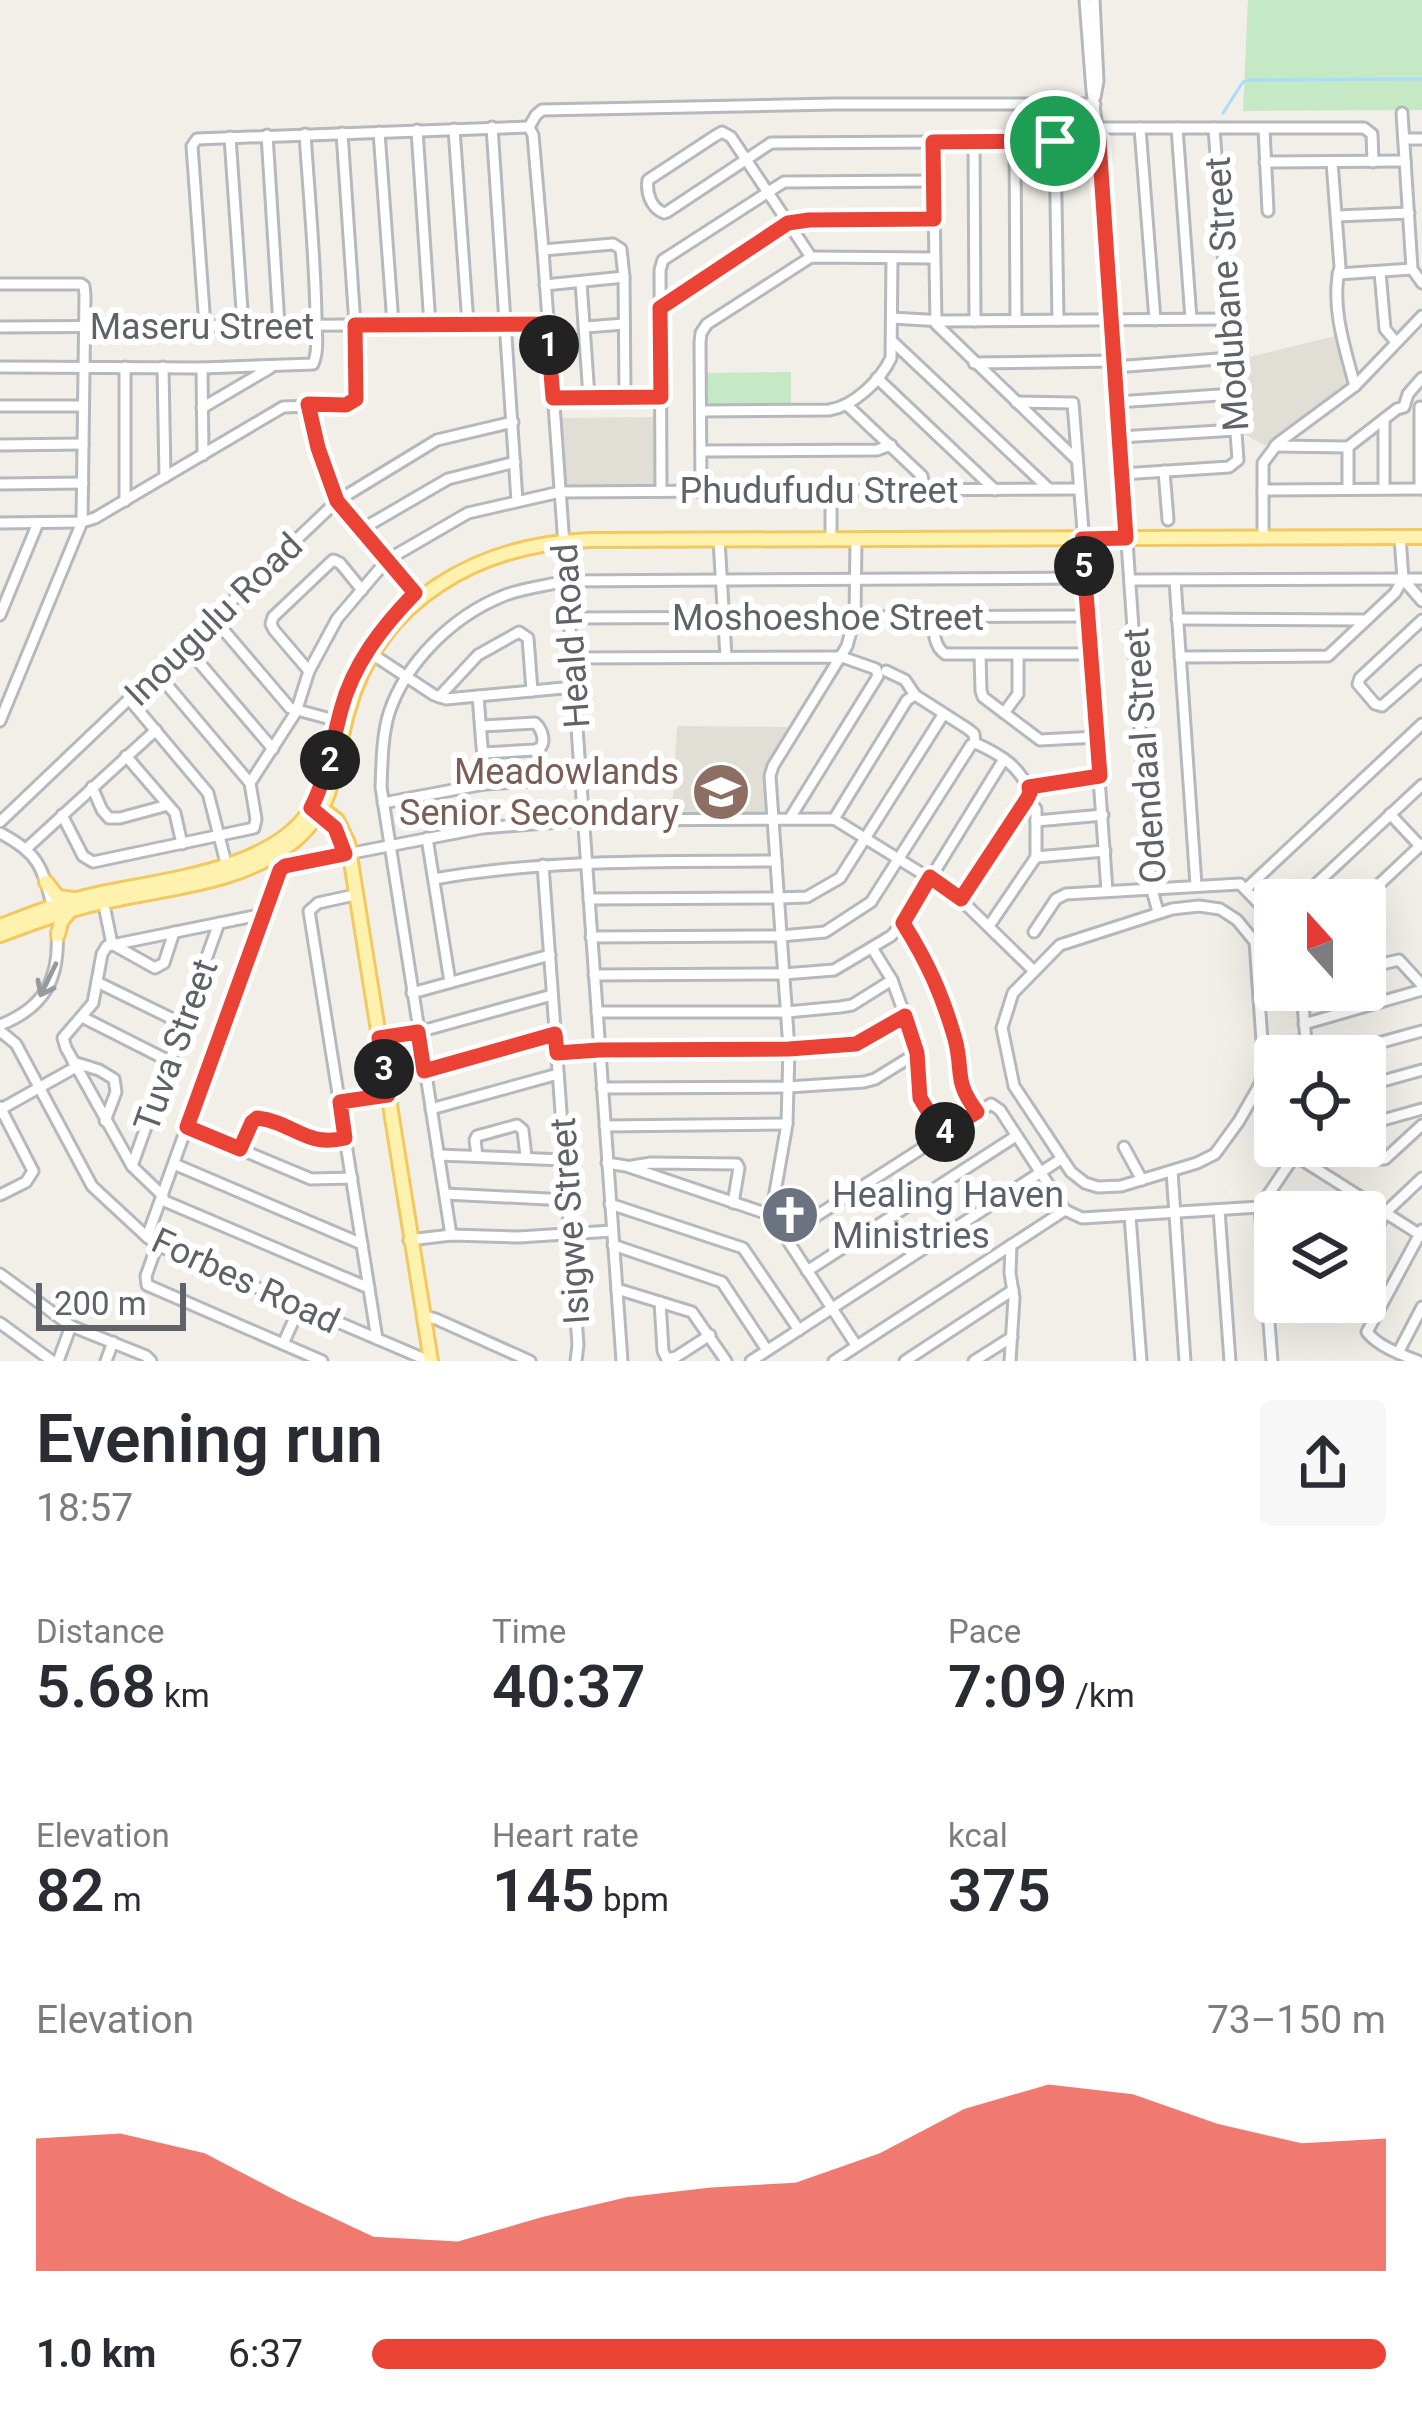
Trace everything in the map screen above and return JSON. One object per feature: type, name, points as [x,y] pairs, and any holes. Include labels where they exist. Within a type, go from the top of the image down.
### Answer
[{"type":"main road","points":[[336,824],[332,789],[350,704],[372,654],[416,602],[460,572],[502,554],[562,538],[856,539],[1263,530],[1422,533]]},
{"type":"main road","points":[[46,882],[74,904],[200,882],[236,872],[280,851],[309,826],[350,682],[362,659],[415,593],[474,556],[517,543],[562,538],[831,532],[1082,535]]},
{"type":"main road","points":[[1126,534],[1400,537],[1422,533]]},
{"type":"main road","points":[[0,926],[272,846],[332,789]]},
{"type":"main road","points":[[316,808],[346,836],[350,896],[378,1038]]},
{"type":"main road","points":[[309,826],[336,824]]},
{"type":"main road","points":[[347,854],[428,1361]]},
{"type":"main road","points":[[58,934],[74,904]]},
{"type":"main road","points":[[0,935],[53,911]]},
{"type":"main road","points":[[410,1240],[428,1361]]},
{"type":"street","name":"Odendaal Street","points":[[1089,0],[1151,889],[1158,912]]},
{"type":"street","points":[[205,326],[192,146],[200,138],[530,128],[542,110],[1095,101]]},
{"type":"street","points":[[1402,113],[1412,269],[1422,283]]},
{"type":"street","points":[[492,127],[517,501]]},
{"type":"street","points":[[454,128],[468,324]]},
{"type":"street","name":"Heald Road","points":[[530,128],[543,250],[622,1361]]},
{"type":"street","name":"Modubane Street","points":[[1098,128],[1367,129],[1372,136],[1373,162]]},
{"type":"street","points":[[1140,128],[1155,320]]},
{"type":"street","points":[[1177,128],[1192,320]]},
{"type":"street","name":"Modubane Street","points":[[1165,471],[1229,467],[1238,460],[1214,128]]},
{"type":"street","points":[[1264,129],[1268,211]]},
{"type":"street","points":[[417,130],[430,325]]},
{"type":"street","points":[[379,132],[393,325]]},
{"type":"street","points":[[0,524],[82,522],[105,514],[283,406],[346,405],[356,399],[341,133]]},
{"type":"street","points":[[811,257],[747,160],[726,133],[719,133],[648,180],[652,204],[662,213],[667,212],[747,160],[771,143],[1099,141]]},
{"type":"street","points":[[0,367],[315,363],[305,134]]},
{"type":"street","points":[[267,135],[279,325]]},
{"type":"street","points":[[230,137],[242,325]]},
{"type":"street","points":[[1404,140],[1422,139]]},
{"type":"street","points":[[1055,141],[1058,320]]},
{"type":"street","points":[[933,142],[934,319],[1077,460]]},
{"type":"street","points":[[974,142],[975,321]]},
{"type":"street","points":[[1015,142],[1016,320]]},
{"type":"street","points":[[1265,162],[1405,161]]},
{"type":"street","points":[[1332,162],[1340,324],[1355,386]]},
{"type":"street","points":[[661,491],[660,270],[666,258],[766,191],[789,182],[933,181]]},
{"type":"street","points":[[1337,216],[1409,213]]},
{"type":"street","points":[[660,308],[788,223],[934,219]]},
{"type":"street","points":[[543,250],[617,244],[624,278],[625,397]]},
{"type":"street","points":[[701,491],[703,328],[811,257],[933,258]]},
{"type":"street","points":[[701,411],[848,406],[890,361],[892,258]]},
{"type":"street","points":[[1338,274],[1412,269]]},
{"type":"street","points":[[1379,272],[1384,327],[1396,342]]},
{"type":"street","points":[[545,285],[624,278]]},
{"type":"street","points":[[581,282],[590,397]]},
{"type":"street","points":[[0,284],[79,284],[84,288],[82,522],[0,721]]},
{"type":"street","points":[[1263,530],[1263,463],[1275,446],[1355,386],[1422,316]]},
{"type":"street","points":[[892,318],[1227,319]]},
{"type":"street","name":"Maseru Street","points":[[0,326],[547,324]]},
{"type":"street","points":[[586,327],[624,324]]},
{"type":"street","points":[[892,341],[1048,489]]},
{"type":"street","points":[[974,363],[1115,364],[1231,358]]},
{"type":"street","points":[[202,408],[274,366]]},
{"type":"street","points":[[125,367],[125,501]]},
{"type":"street","points":[[163,368],[165,477]]},
{"type":"street","points":[[202,368],[203,454]]},
{"type":"street","points":[[877,377],[995,490]]},
{"type":"street","points":[[1404,407],[1422,378]]},
{"type":"street","points":[[1117,402],[1234,394]]},
{"type":"street","points":[[553,398],[661,397]]},
{"type":"street","points":[[1016,402],[1073,403],[1107,891]]},
{"type":"street","points":[[308,404],[337,501],[415,593]]},
{"type":"street","points":[[0,406],[83,406]]},
{"type":"street","points":[[848,406],[923,477],[926,490]]},
{"type":"street","points":[[1263,490],[1421,489],[1421,407],[1397,409],[1348,448],[1275,446]]},
{"type":"street","points":[[1384,419],[1384,489]]},
{"type":"street","name":"Inougulu Road","points":[[0,822],[337,501],[437,440],[513,422]]},
{"type":"street","points":[[1120,437],[1236,430]]},
{"type":"street","points":[[0,445],[83,444]]},
{"type":"street","points":[[701,451],[877,450],[891,445]]},
{"type":"street","points":[[1348,448],[1348,490]]},
{"type":"street","points":[[362,530],[448,479],[515,462]]},
{"type":"street","points":[[1122,474],[1165,471],[1168,520]]},
{"type":"street","points":[[0,484],[83,483]]},
{"type":"street","name":"Phudufudu Street","points":[[250,783],[296,712],[309,671],[337,619],[387,560],[461,515],[560,492],[1079,489]]},
{"type":"street","points":[[831,490],[831,532]]},
{"type":"street","points":[[0,615],[38,523]]},
{"type":"street","points":[[1180,657],[1331,654],[1399,589],[1400,537]]},
{"type":"street","points":[[771,1215],[788,1124],[789,1049],[771,771],[842,656],[855,617],[856,539]]},
{"type":"street","points":[[719,540],[726,657]]},
{"type":"street","points":[[309,671],[274,630],[273,617],[333,560],[362,590]]},
{"type":"street","points":[[451,1235],[389,845],[382,771],[388,718],[406,677],[443,633],[502,596],[566,581],[1085,578]]},
{"type":"street","points":[[1402,579],[1422,601]]},
{"type":"street","points":[[1130,580],[1422,579]]},
{"type":"street","points":[[1175,580],[1196,885]]},
{"type":"street","name":"Moshoeshoe Street","points":[[568,618],[1088,616]]},
{"type":"street","points":[[934,617],[934,638],[942,652],[1091,654]]},
{"type":"street","points":[[1177,619],[1366,620]]},
{"type":"street","points":[[215,620],[286,705],[296,712],[338,721]]},
{"type":"street","points":[[1422,620],[1358,684],[1382,706],[1422,671]]},
{"type":"street","points":[[439,697],[478,655],[519,632],[526,634],[529,643],[532,691]]},
{"type":"street","points":[[187,646],[273,749]]},
{"type":"street","points":[[372,654],[446,699],[574,686]]},
{"type":"street","points":[[1004,713],[1018,694],[1018,655]]},
{"type":"street","points":[[571,658],[842,656],[878,672],[790,818]]},
{"type":"street","points":[[980,656],[982,694],[1043,741],[1097,737]]},
{"type":"street","points":[[886,670],[968,729],[975,742]]},
{"type":"street","points":[[62,815],[89,861],[251,830],[256,819],[250,783],[158,673]]},
{"type":"street","points":[[0,674],[16,681]]},
{"type":"street","points":[[834,819],[907,700],[915,695]]},
{"type":"street","points":[[478,696],[485,784]]},
{"type":"street","points":[[129,700],[208,793],[226,863]]},
{"type":"street","points":[[589,899],[807,897],[837,880],[943,715]]},
{"type":"street","points":[[481,726],[536,723],[543,742],[535,750],[483,753]]},
{"type":"street","points":[[1247,888],[1422,724]]},
{"type":"street","points":[[27,848],[155,730]]},
{"type":"street","points":[[975,742],[1020,772],[1036,821],[1036,857],[989,926]]},
{"type":"street","points":[[591,937],[825,932],[871,902],[975,742]]},
{"type":"street","points":[[126,756],[176,817],[182,844]]},
{"type":"street","points":[[594,975],[834,970],[895,933],[1004,759]]},
{"type":"street","points":[[961,899],[1028,793],[1100,776]]},
{"type":"street","points":[[383,803],[485,784],[580,778]]},
{"type":"street","points":[[1321,879],[1422,784]]},
{"type":"street","points":[[92,788],[109,818],[168,805]]},
{"type":"street","points":[[1385,879],[1421,845],[1390,814]]},
{"type":"street","points":[[1036,821],[1102,815]]},
{"type":"street","points":[[322,1361],[147,1285],[146,1276],[174,1164],[282,868],[482,827],[583,820],[834,819],[961,899],[1034,971]]},
{"type":"street","points":[[0,833],[27,848],[46,882],[58,934],[52,982],[23,1013],[14,1029],[16,1044]]},
{"type":"street","points":[[427,838],[450,982]]},
{"type":"street","points":[[1036,857],[1105,851]]},
{"type":"street","points":[[434,879],[490,869],[586,862],[776,861]]},
{"type":"street","name":"Isigwe Street","points":[[543,865],[576,1361]]},
{"type":"street","points":[[1034,932],[1059,896],[1236,883],[1254,896]]},
{"type":"street","points":[[350,896],[319,903],[309,911],[376,1339]]},
{"type":"street","points":[[1254,941],[1238,920],[1220,910],[1187,906],[1063,943],[1013,993],[1002,1028],[1014,1086],[1061,1159],[1091,1186],[1114,1187],[1142,1180],[1215,1154],[1254,1095]]},
{"type":"street","points":[[105,910],[112,944],[151,967],[164,964],[173,932]]},
{"type":"street","points":[[264,914],[105,948],[93,1003],[63,1039],[132,1166],[163,1198],[369,1288]]},
{"type":"street","name":"Tuva Street","points":[[132,1166],[219,923]]},
{"type":"street","points":[[903,923],[932,971],[956,1046],[962,1090],[982,1109]]},
{"type":"street","points":[[872,948],[892,980],[917,1053],[920,1098],[942,1134]]},
{"type":"street","points":[[412,993],[550,955]]},
{"type":"street","points":[[1304,1024],[1422,988],[1399,960],[1386,963]]},
{"type":"street","points":[[597,1012],[787,1012],[848,1006],[892,980]]},
{"type":"street","points":[[97,982],[183,1024]]},
{"type":"street","points":[[378,1038],[418,1032],[552,994]]},
{"type":"street","points":[[1303,1011],[1305,1035]]},
{"type":"street","points":[[0,1028],[23,1013]]},
{"type":"street","points":[[557,1053],[789,1049],[861,1042],[905,1016]]},
{"type":"street","points":[[82,1017],[169,1061]]},
{"type":"street","name":"Forbes Road","points":[[0,1028],[16,1044],[92,1186],[152,1241],[428,1361]]},
{"type":"street","points":[[1386,1040],[1422,1030]]},
{"type":"street","points":[[424,1071],[555,1034]]},
{"type":"street","points":[[602,1088],[788,1087],[871,1081],[917,1053]]},
{"type":"street","points":[[0,1194],[26,1182],[33,1171],[1,1108],[75,1064],[114,1079],[116,1092],[106,1121]]},
{"type":"street","points":[[1386,1080],[1422,1070]]},
{"type":"street","points":[[431,1109],[558,1074]]},
{"type":"street","points":[[340,1102],[387,1095]]},
{"type":"street","points":[[785,1236],[982,1109],[998,1107],[1065,1210],[1075,1216],[1093,1219],[1254,1207]]},
{"type":"street","points":[[1386,1119],[1422,1108]]},
{"type":"street","points":[[240,1149],[257,1118],[320,1142],[345,1138]]},
{"type":"street","points":[[1239,1121],[1254,1130]]},
{"type":"street","points":[[604,1126],[788,1124]]},
{"type":"street","points":[[477,1156],[477,1136],[517,1125],[523,1130],[526,1157]]},
{"type":"street","points":[[1386,1158],[1422,1125]]},
{"type":"street","points":[[187,1127],[311,1179],[352,1178]]},
{"type":"street","points":[[807,1271],[1016,1136]]},
{"type":"street","points":[[1124,1147],[1142,1180]]},
{"type":"street","points":[[438,1155],[564,1160]]},
{"type":"street","points":[[751,1361],[1061,1159]]},
{"type":"street","points":[[607,1163],[771,1215],[856,1345]]},
{"type":"street","points":[[174,1164],[362,1244]]},
{"type":"street","points":[[626,1166],[737,1164],[734,1203]]},
{"type":"street","points":[[1320,1167],[1351,1191]]},
{"type":"street","points":[[1172,1171],[1186,1361]]},
{"type":"street","points":[[1386,1212],[1422,1178]]},
{"type":"street","points":[[446,1194],[567,1200]]},
{"type":"street","points":[[610,1204],[743,1248],[799,1330]]},
{"type":"street","points":[[836,1360],[1065,1210]]},
{"type":"street","points":[[1219,1210],[1230,1361]]},
{"type":"street","points":[[1386,1214],[1421,1233],[1367,1332],[1418,1361]]},
{"type":"street","points":[[1130,1216],[1141,1361]]},
{"type":"street","points":[[410,1240],[613,1232]]},
{"type":"street","points":[[613,1245],[719,1280],[767,1350]]},
{"type":"street","points":[[1010,1361],[1011,1245]]},
{"type":"street","points":[[0,1274],[71,1326],[151,1361]]},
{"type":"street","points":[[616,1289],[695,1314],[726,1361]]},
{"type":"street","points":[[905,1361],[1013,1290]]},
{"type":"street","points":[[660,1301],[667,1359],[710,1335]]},
{"type":"street","points":[[283,1345],[300,1306]]},
{"type":"street","points":[[1398,1353],[1422,1307]]},
{"type":"street","points":[[424,1316],[530,1361]]},
{"type":"street","points":[[0,1323],[55,1361],[71,1326]]},
{"type":"street","points":[[1268,1323],[1271,1361]]},
{"type":"street","points":[[974,1361],[1012,1337]]},
{"type":"street","points":[[106,1361],[113,1342]]},
{"type":"shaded area","points":[[1339,335],[1350,382],[1265,446],[1239,431],[1233,361]]},
{"type":"shaded area","points":[[658,417],[658,483],[654,487],[566,485],[562,418]]},
{"type":"shaded area","name":"Meadowlands Senior Secondary","points":[[677,726],[792,727],[768,769],[770,815],[672,814]]},
{"type":"green space","points":[[1248,0],[1422,0],[1422,110],[1243,111]]},
{"type":"green space","points":[[791,372],[791,406],[705,406],[704,373]]},
{"type":"waterway","points":[[1223,113],[1243,82],[1250,80],[1422,79]]},
{"type":"place","name":"Meadowlands Senior Secondary","points":[[721,792]]},
{"type":"place","name":"Healing Haven Ministries","points":[[790,1215]]},
{"type":"route","points":[[1055,141],[1099,141],[1126,538],[1082,539],[1100,776],[1029,787],[1027,799],[961,899],[930,877],[903,923],[932,971],[956,1046],[962,1090],[977,1112],[942,1134],[920,1098],[917,1053],[905,1016],[856,1044],[557,1053],[555,1034],[424,1071],[418,1032],[379,1038],[388,1095],[340,1102],[345,1138],[320,1142],[257,1118],[240,1149],[187,1127],[280,870],[345,854],[335,828],[311,808],[325,776],[350,682],[370,646],[415,593],[337,501],[311,422],[308,404],[346,405],[356,399],[355,325],[547,324],[553,398],[661,397],[660,308],[788,223],[934,219],[933,142],[1055,141]]}]
